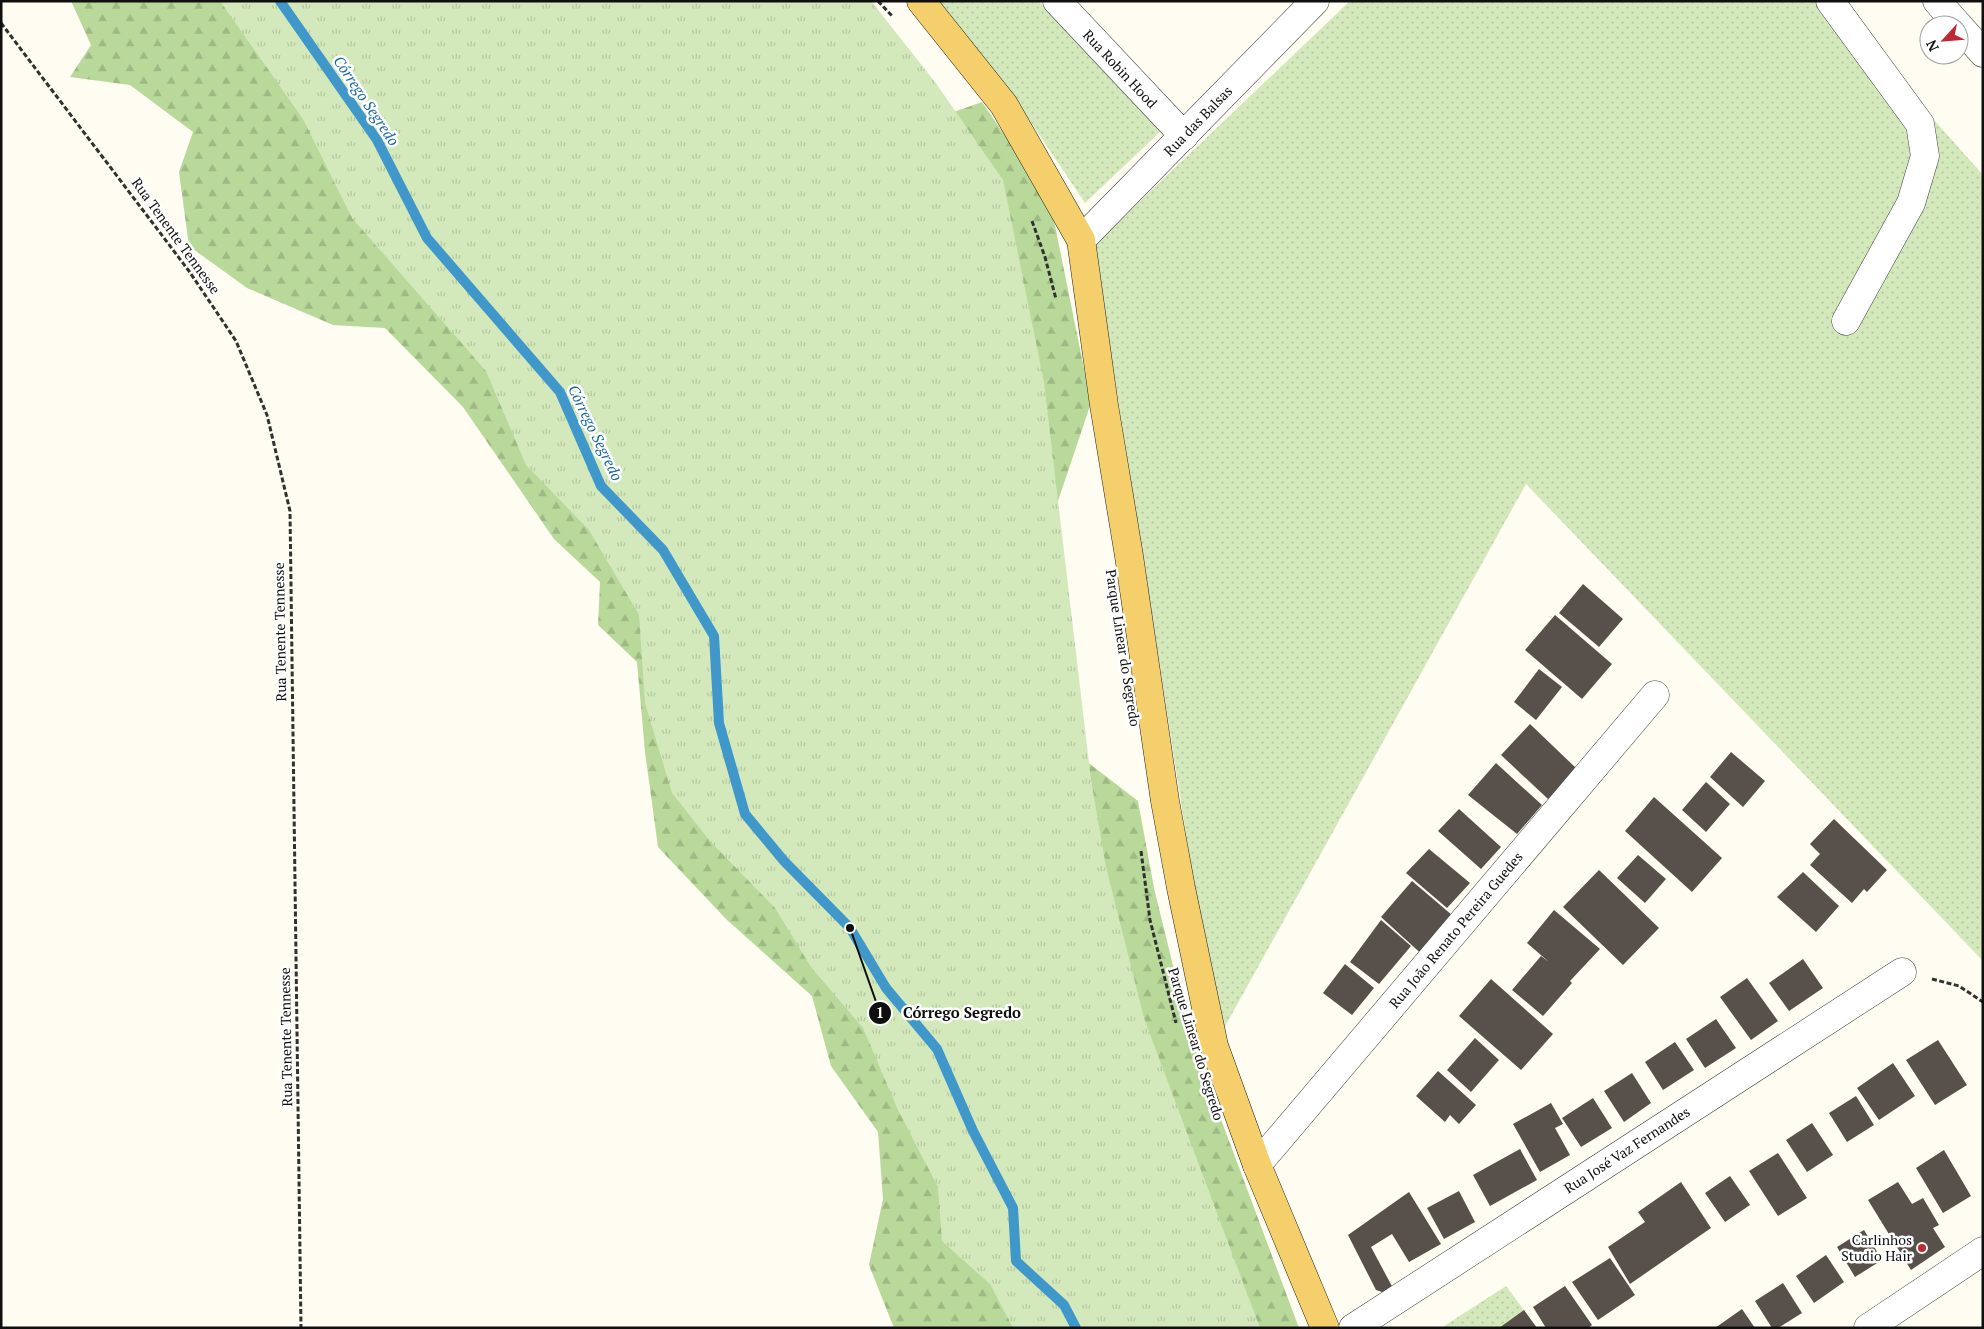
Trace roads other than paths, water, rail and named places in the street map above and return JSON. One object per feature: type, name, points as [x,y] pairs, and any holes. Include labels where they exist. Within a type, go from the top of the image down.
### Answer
[{"type":"main road","points":[[921,1],[1004,105],[1081,240],[1104,405],[1129,556],[1165,801],[1214,1046],[1257,1165],[1325,1328]]},
{"type":"street","name":"Rua Robin Hood","points":[[1057,1],[1184,136]]},
{"type":"street","name":"Rua das Balsas","points":[[1081,240],[1315,1]]},
{"type":"street","points":[[1830,1],[1920,124],[1925,156],[1911,203],[1846,321]]},
{"type":"street","points":[[1937,1],[1949,15]]},
{"type":"street","points":[[1969,38],[1983,53]]},
{"type":"street","name":"Rua João Renato Pereira Guedes","points":[[1257,1165],[1655,695]]},
{"type":"street","name":"Rua José Vaz Fernandes","points":[[1353,1328],[1902,972]]},
{"type":"street","points":[[1868,1328],[1983,1251]]},
{"type":"waterway","name":"Córrego Segredo","points":[[280,1],[377,140],[427,238],[560,392],[601,486],[663,550],[714,636],[719,723],[745,814],[784,861],[850,928],[886,988],[937,1049],[973,1131],[1013,1208],[1016,1261],[1064,1305],[1076,1328]]},
{"type":"place","name":"Córrego Segredo","points":[[850,928]]},
{"type":"place","name":"Carlinhos Studio Hair","points":[[1922,1248]]}]
